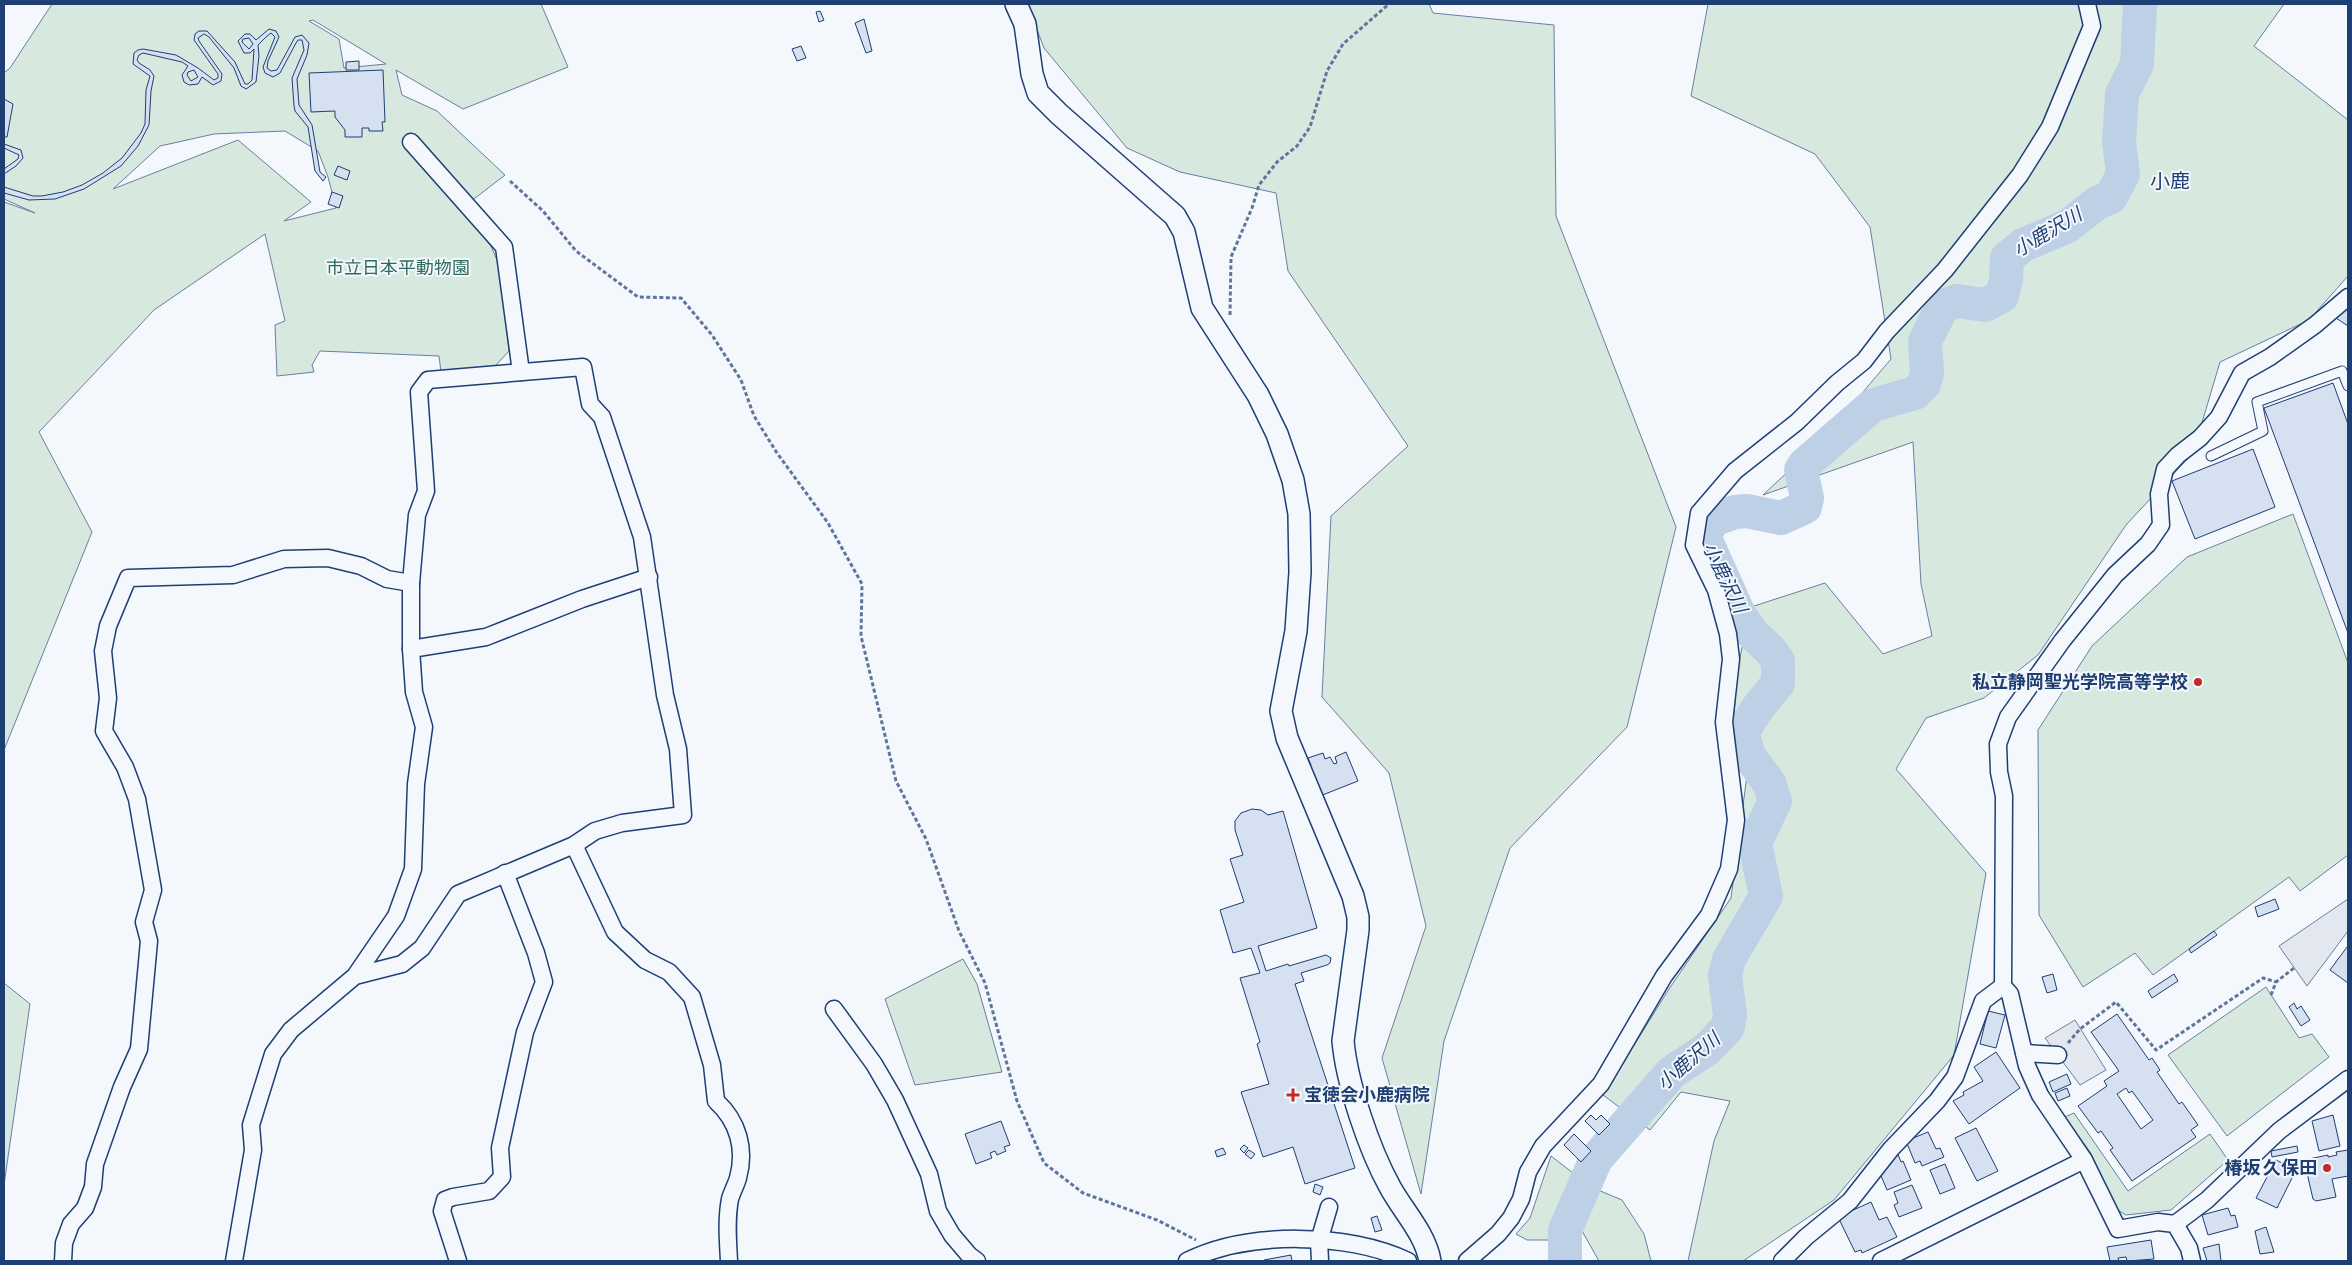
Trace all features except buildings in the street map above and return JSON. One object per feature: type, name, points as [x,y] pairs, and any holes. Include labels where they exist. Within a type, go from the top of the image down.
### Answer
[{"type":"street","points":[[1016,4],[1025,24],[1032,74],[1038,94],[1175,216],[1184,232],[1202,308],[1258,395],[1277,434],[1293,480],[1298,514],[1300,572],[1296,631],[1281,711],[1287,738],[1353,896],[1358,917],[1343,1041],[1345,1061],[1372,1149],[1392,1191],[1413,1222],[1430,1261]]},
{"type":"street","points":[[1467,1261],[1498,1234],[1511,1218],[1521,1199],[1528,1172],[1544,1146],[1601,1084],[1664,976],[1709,915],[1729,868],[1736,820],[1724,722],[1731,659],[1728,634],[1716,590],[1694,545],[1699,513],[1735,471],[1797,422],[1837,383],[1864,361],[1887,331],[1945,270],[2020,175],[2050,127],[2092,26],[2087,4]]},
{"type":"street","points":[[411,142],[504,247],[521,372]]},
{"type":"street","points":[[2348,297],[2307,331],[2270,357],[2242,373],[2219,416],[2200,438],[2178,455],[2165,469],[2160,494],[2161,525],[2148,544],[2115,575],[2062,641],[2008,717],[1998,744],[1998,772],[2004,796],[2003,986],[2010,994],[2024,1054],[2040,1095],[2084,1160],[2118,1229],[2158,1222],[2174,1224],[2207,1200],[2279,1131],[2348,1079]]},
{"type":"street","points":[[234,1261],[253,1150],[251,1125],[273,1054],[291,1030],[355,976],[396,916],[413,869],[416,784],[424,726],[414,692],[411,649],[411,583],[417,515],[426,491],[419,392],[428,380],[584,367],[590,404],[602,416],[642,537],[665,694],[678,749],[683,815],[622,823],[595,831],[574,845],[458,894],[422,948],[402,964],[377,972],[355,976]]},
{"type":"street","points":[[63,1261],[64,1243],[71,1224],[85,1208],[92,1187],[95,1164],[122,1087],[139,1049],[149,941],[144,922],[153,890],[137,799],[125,767],[104,732],[108,698],[103,651],[108,626],[128,578],[233,575],[284,559],[328,558],[361,566],[388,580],[411,583]]},
{"type":"street","points":[[411,649],[486,637],[582,599],[649,577]]},
{"type":"street","points":[[574,845],[615,932],[645,960],[669,972],[692,997],[712,1065],[716,1101],[728,1112],[738,1134],[743,1153],[738,1177],[730,1200],[727,1228],[728,1261]]},
{"type":"street","points":[[458,1261],[442,1211],[445,1200],[489,1191],[502,1178],[500,1148],[504,1129],[525,1032],[544,982],[536,953],[505,873]]},
{"type":"street","points":[[1782,1261],[1806,1237],[1850,1201],[1891,1149],[1937,1102],[1955,1077],[1982,1001],[2003,986]]},
{"type":"street","points":[[834,1009],[874,1064],[896,1100],[929,1174],[938,1211],[952,1235],[969,1255],[977,1261]]},
{"type":"street","points":[[2024,1054],[2058,1055]]},
{"type":"street","points":[[1881,1261],[2084,1160]]},
{"type":"street","points":[[1320,1261],[1319,1241],[1329,1208]]},
{"type":"street","points":[[2174,1224],[2189,1248],[2192,1261]]},
{"type":"street","points":[[1187,1261],[1214,1250],[1276,1239],[1357,1244],[1395,1255],[1408,1261]]},
{"type":"lane","points":[[2211,456],[2263,431],[2257,402],[2342,371],[2348,386]]},
{"type":"path","points":[[1223,341],[1230,320],[1231,257],[1252,208],[1259,185],[1277,162],[1297,146],[1310,127],[1327,71],[1343,44],[1389,4]]},
{"type":"path","points":[[510,181],[542,211],[576,251],[638,297],[681,298],[712,335],[741,380],[754,416],[777,453],[828,523],[862,584],[861,636],[896,781],[926,839],[958,931],[985,983],[1017,1101],[1044,1163],[1083,1193],[1157,1220],[1214,1250]]},
{"type":"path","points":[[2271,995],[2276,982],[2294,968]]},
{"type":"path","points":[[2058,1055],[2080,1029],[2116,1002],[2156,1050],[2263,978],[2276,982]]},
{"type":"green space","name":"市立日本平動物園","points":[[52,4],[541,4],[568,67],[463,109],[396,70],[402,95],[437,111],[505,175],[461,209],[491,246],[500,267],[509,351],[495,366],[441,372],[439,356],[320,351],[312,365],[314,372],[277,376],[275,325],[285,321],[265,234],[154,310],[39,432],[92,532],[4,750],[4,202],[35,213],[4,199],[4,73],[10,68]],"holes":[[[313,20],[386,64],[344,68],[339,39],[309,21]],[[285,131],[318,151],[328,177],[336,208],[284,221],[311,202],[238,140],[113,189],[160,146],[214,134]]]},
{"type":"green space","points":[[1027,4],[1429,4],[1433,13],[1554,25],[1556,216],[1676,527],[1627,727],[1510,848],[1444,1041],[1421,1194],[1382,1058],[1426,926],[1389,773],[1322,697],[1331,516],[1408,446],[1288,271],[1276,193],[1180,172],[1127,148],[1044,48]]},
{"type":"green space","points":[[1708,4],[2284,4],[2254,46],[2348,120],[2348,276],[2309,320],[2220,362],[2193,453],[2126,525],[2038,655],[1984,698],[1926,718],[1896,769],[1986,873],[1954,1055],[1834,1200],[1743,1261],[1688,1261],[1714,1141],[1730,1101],[1681,1092],[1650,1130],[1603,1095],[1669,989],[1731,898],[1747,775],[1734,715],[1737,671],[1751,607],[1825,583],[1883,654],[1932,636],[1921,584],[1913,442],[1763,495],[1823,439],[1891,359],[1870,227],[1815,154],[1691,96]]},
{"type":"green space","name":"私立静岡聖光学院高等学校","points":[[2293,514],[2348,663],[2348,855],[2300,891],[2289,877],[2153,975],[2135,953],[2083,987],[2039,915],[2038,730],[2092,646],[2187,557]]},
{"type":"green space","points":[[963,959],[977,984],[1002,1072],[915,1085],[885,999]]},
{"type":"green space","points":[[4,983],[30,1004],[4,1185]]},
{"type":"green space","points":[[2266,987],[2299,1038],[2312,1034],[2329,1057],[2227,1136],[2168,1055]]},
{"type":"green space","points":[[2074,1113],[2128,1191],[2210,1134],[2228,1160],[2171,1210],[2126,1215],[2116,1209],[2090,1152],[2065,1117]]},
{"type":"green space","points":[[1551,1156],[1582,1180],[1557,1240],[1527,1240],[1516,1234],[1530,1218]]},
{"type":"green space","points":[[1598,1190],[1622,1200],[1644,1234],[1651,1261],[1599,1261],[1582,1231]]},
{"type":"shaded area","points":[[2348,899],[2348,931],[2307,986],[2279,946]]},
{"type":"shaded area","points":[[2075,1020],[2106,1070],[2080,1085],[2045,1038]]},
{"type":"waterway","name":"小鹿沢川","points":[[1565,1261],[1565,1230],[1596,1159],[1672,1072],[1707,1049],[1728,1027],[1730,1015],[1725,976],[1729,959],[1766,896],[1755,843],[1775,801],[1769,783],[1749,756],[1742,733],[1757,709],[1778,683],[1778,661],[1771,651],[1753,634],[1739,614],[1704,536],[1713,520],[1735,512],[1747,511],[1781,518],[1805,507],[1807,498],[1801,470],[1805,464],[1873,405],[1915,393],[1924,384],[1927,373],[1925,341],[1943,306],[1957,301],[1985,305],[2002,296],[2006,280],[2007,258],[2023,245],[2068,226],[2097,203],[2111,197],[2123,174],[2119,142],[2122,94],[2137,64],[2140,4]]},
{"type":"place","name":"私立静岡聖光学院高等学校","points":[[2198,682]]},
{"type":"place","name":"宝徳会小鹿病院","points":[[1293,1095]]},
{"type":"place","name":"椿坂 久保田","points":[[2327,1168]]},
{"type":"district","name":"小鹿","points":[[2170,182]]}]
